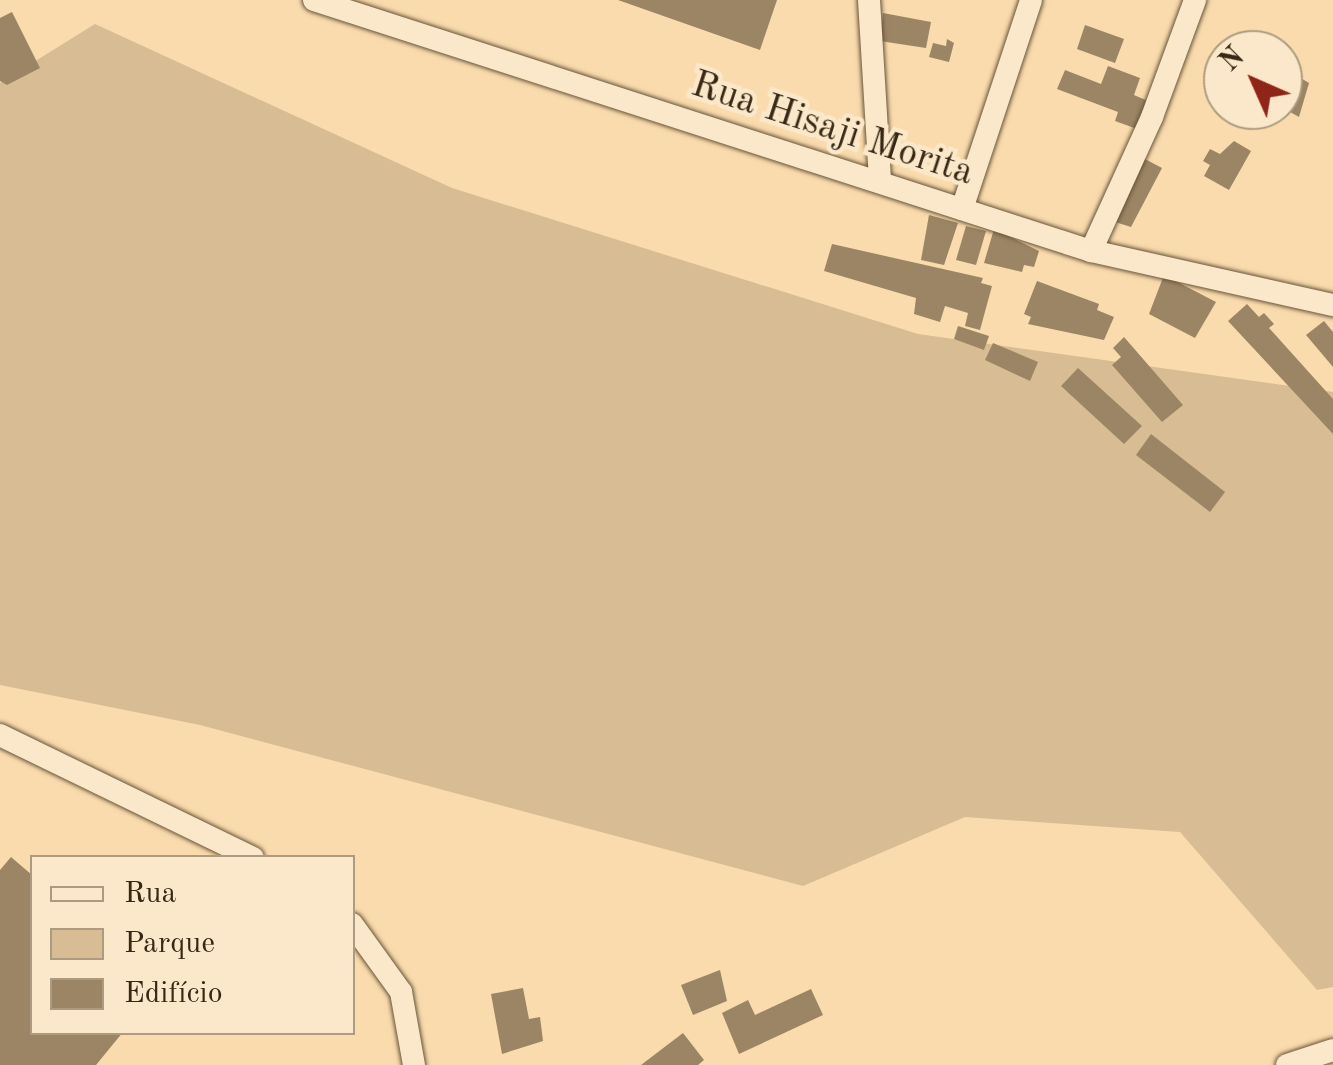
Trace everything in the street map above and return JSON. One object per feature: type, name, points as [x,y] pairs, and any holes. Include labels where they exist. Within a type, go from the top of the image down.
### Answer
[{"type":"street","name":"Rua Hisaji Morita","points":[[314,0],[1092,251],[1333,305]]},
{"type":"street","points":[[868,0],[880,182]]},
{"type":"street","points":[[962,209],[1031,0]]},
{"type":"street","points":[[1092,251],[1195,0]]},
{"type":"street","points":[[0,735],[248,855]]},
{"type":"street","points":[[355,928],[401,992],[414,1065]]},
{"type":"street","points":[[1287,1065],[1333,1050]]},
{"type":"green space","points":[[95,24],[452,188],[918,334],[1333,392],[1333,987],[1317,990],[1180,832],[965,817],[803,886],[200,725],[0,685],[0,83]]},
{"type":"building","points":[[618,0],[777,0],[760,50]]},
{"type":"building","points":[[12,12],[40,68],[7,85],[0,81],[0,18]]},
{"type":"building","points":[[883,13],[931,22],[926,48],[880,41]]},
{"type":"building","points":[[1085,25],[1124,39],[1115,63],[1077,49]]},
{"type":"building","points":[[947,39],[954,43],[949,62],[929,57],[933,43],[946,46]]},
{"type":"building","points":[[1108,66],[1140,78],[1134,95],[1148,101],[1137,129],[1115,121],[1118,112],[1057,89],[1065,70],[1101,84]]},
{"type":"building","points":[[1303,79],[1309,83],[1303,103]]},
{"type":"building","points":[[1234,141],[1251,151],[1229,190],[1204,176],[1210,165],[1203,161],[1210,149],[1220,154]]},
{"type":"building","points":[[1143,158],[1162,168],[1131,227],[1112,221]]},
{"type":"building","points":[[929,215],[958,223],[944,265],[921,260]]},
{"type":"building","points":[[966,226],[986,231],[976,265],[956,260]]},
{"type":"building","points":[[994,229],[1039,251],[1034,267],[1024,265],[1022,272],[984,263]]},
{"type":"building","points":[[832,244],[983,278],[981,283],[992,286],[980,330],[965,326],[968,313],[945,306],[940,322],[914,314],[916,298],[824,271]]},
{"type":"building","points":[[1164,275],[1216,302],[1195,338],[1149,314]]},
{"type":"building","points":[[1037,281],[1099,304],[1097,310],[1114,317],[1104,340],[1028,324],[1031,317],[1024,314]]},
{"type":"building","points":[[1247,304],[1259,317],[1264,313],[1274,324],[1269,328],[1333,399],[1333,434],[1228,321]]},
{"type":"building","points":[[1324,321],[1333,332],[1333,367],[1306,335]]},
{"type":"building","points":[[958,326],[989,336],[984,350],[954,339]]},
{"type":"building","points":[[1124,337],[1183,405],[1162,422],[1112,365],[1121,357],[1113,348]]},
{"type":"building","points":[[993,343],[1038,362],[1030,381],[985,360]]},
{"type":"building","points":[[1078,368],[1142,426],[1124,444],[1061,386]]},
{"type":"building","points":[[1151,434],[1225,492],[1210,512],[1136,455]]},
{"type":"building","points":[[11,857],[30,873],[30,1035],[121,1035],[96,1065],[0,1065],[0,870]]},
{"type":"building","points":[[720,970],[727,1001],[693,1015],[681,985]]},
{"type":"building","points":[[523,988],[529,1019],[540,1017],[543,1041],[502,1054],[491,994]]},
{"type":"building","points":[[811,989],[823,1015],[739,1054],[722,1013],[748,1000],[755,1015]]},
{"type":"building","points":[[683,1033],[704,1060],[698,1065],[641,1065]]}]
